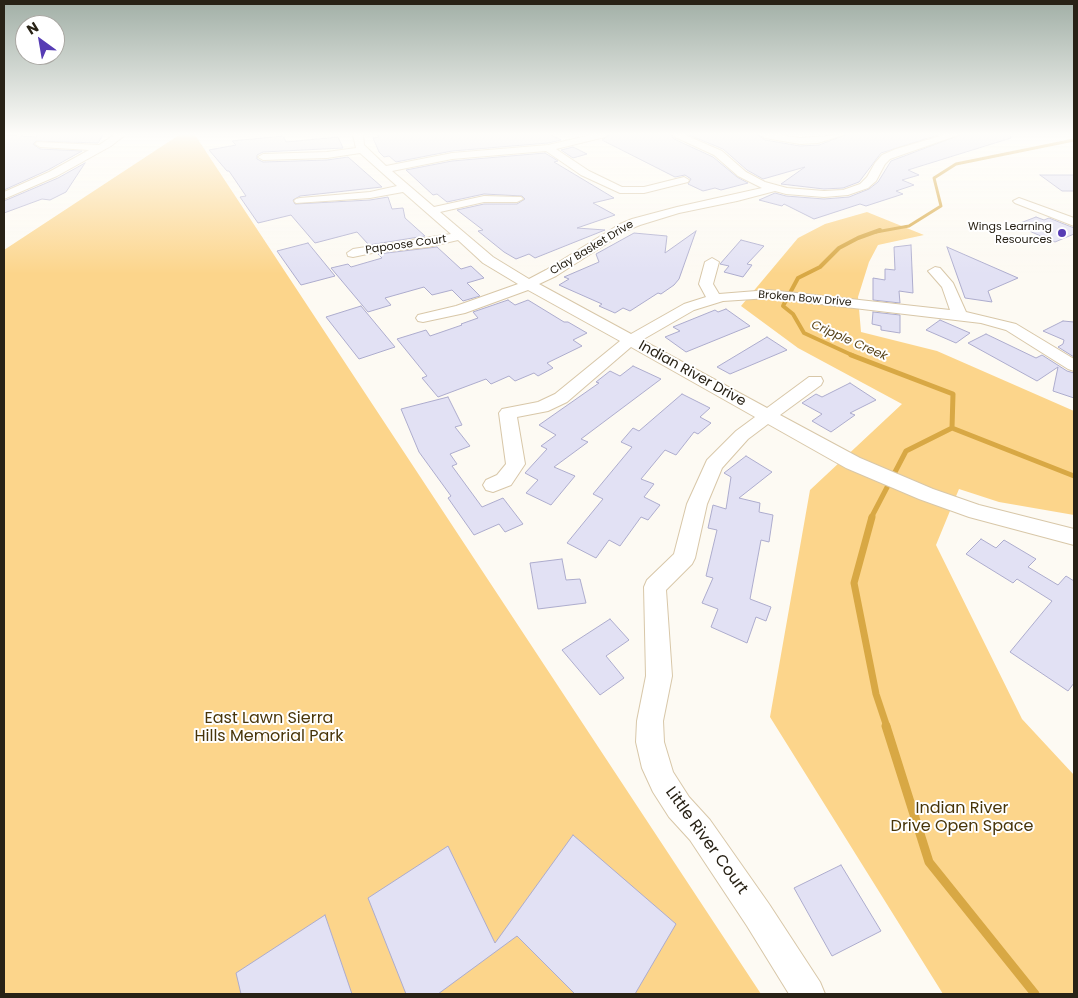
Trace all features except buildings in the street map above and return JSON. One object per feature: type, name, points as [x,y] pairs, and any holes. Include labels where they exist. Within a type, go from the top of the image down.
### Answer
[{"type":"street","points":[[4,196],[36,182]]},
{"type":"street","name":"Indian River Drive","points":[[398,182],[488,260],[853,462],[920,492],[976,512],[1074,537]]},
{"type":"street","points":[[603,182],[620,190],[644,190],[678,182]]},
{"type":"street","points":[[757,182],[774,188],[816,194],[856,190],[869,182]]},
{"type":"street","points":[[300,201],[370,195],[405,188]]},
{"type":"street","name":"Clay Basket Drive","points":[[423,318],[460,310],[494,299],[529,284],[551,273],[624,227],[636,222],[677,210],[737,198],[774,188]]},
{"type":"street","points":[[1037,194],[1019,201],[1074,222]]},
{"type":"street","points":[[430,211],[476,200],[517,199]]},
{"type":"street","name":"Papoose Court","points":[[353,253],[377,248],[428,243],[460,236]]},
{"type":"street","points":[[712,262],[706,284],[714,298]]},
{"type":"street","points":[[935,271],[948,286],[960,315]]},
{"type":"street","name":"Broken Bow Drive","points":[[493,485],[508,476],[516,464],[508,413],[542,407],[561,398],[631,340],[689,307],[714,298],[741,294],[769,294],[960,315],[1011,327],[1074,366]]},
{"type":"street","name":"Little River Court","points":[[808,994],[700,830],[679,807],[663,782],[656,768],[650,742],[650,721],[659,676],[655,587],[684,558],[697,504],[704,485],[714,465],[742,435],[815,380]]},
{"type":"green space","name":"East Lawn Sierra Hills Memorial Park","points":[[108,182],[226,182],[761,994],[4,994],[4,250]]},
{"type":"green space","name":"Indian River Drive Open Space","points":[[867,212],[924,235],[878,245],[869,262],[858,297],[861,332],[937,351],[1074,411],[1074,515],[999,502],[959,489],[936,545],[1022,719],[1074,775],[1074,994],[943,994],[770,717],[810,490],[902,404],[798,348],[741,306],[798,238],[825,224]]},
{"type":"waterway","name":"Cripple Creek","points":[[876,232],[909,226],[941,206],[935,182]]},
{"type":"waterway","name":"Cripple Creek","points":[[854,356],[804,333],[793,314],[783,306],[798,278],[820,267],[839,248],[858,238],[880,230]]},
{"type":"waterway","name":"Cripple Creek","points":[[851,355],[953,394],[952,428]]},
{"type":"waterway","points":[[871,518],[906,451],[952,428]]},
{"type":"waterway","points":[[952,428],[1074,476]]},
{"type":"waterway","points":[[872,517],[854,583],[876,694],[887,727]]},
{"type":"waterway","points":[[886,726],[929,862],[1035,994]]},
{"type":"place","name":"Wings Learning Resources","points":[[1062,233]]}]
